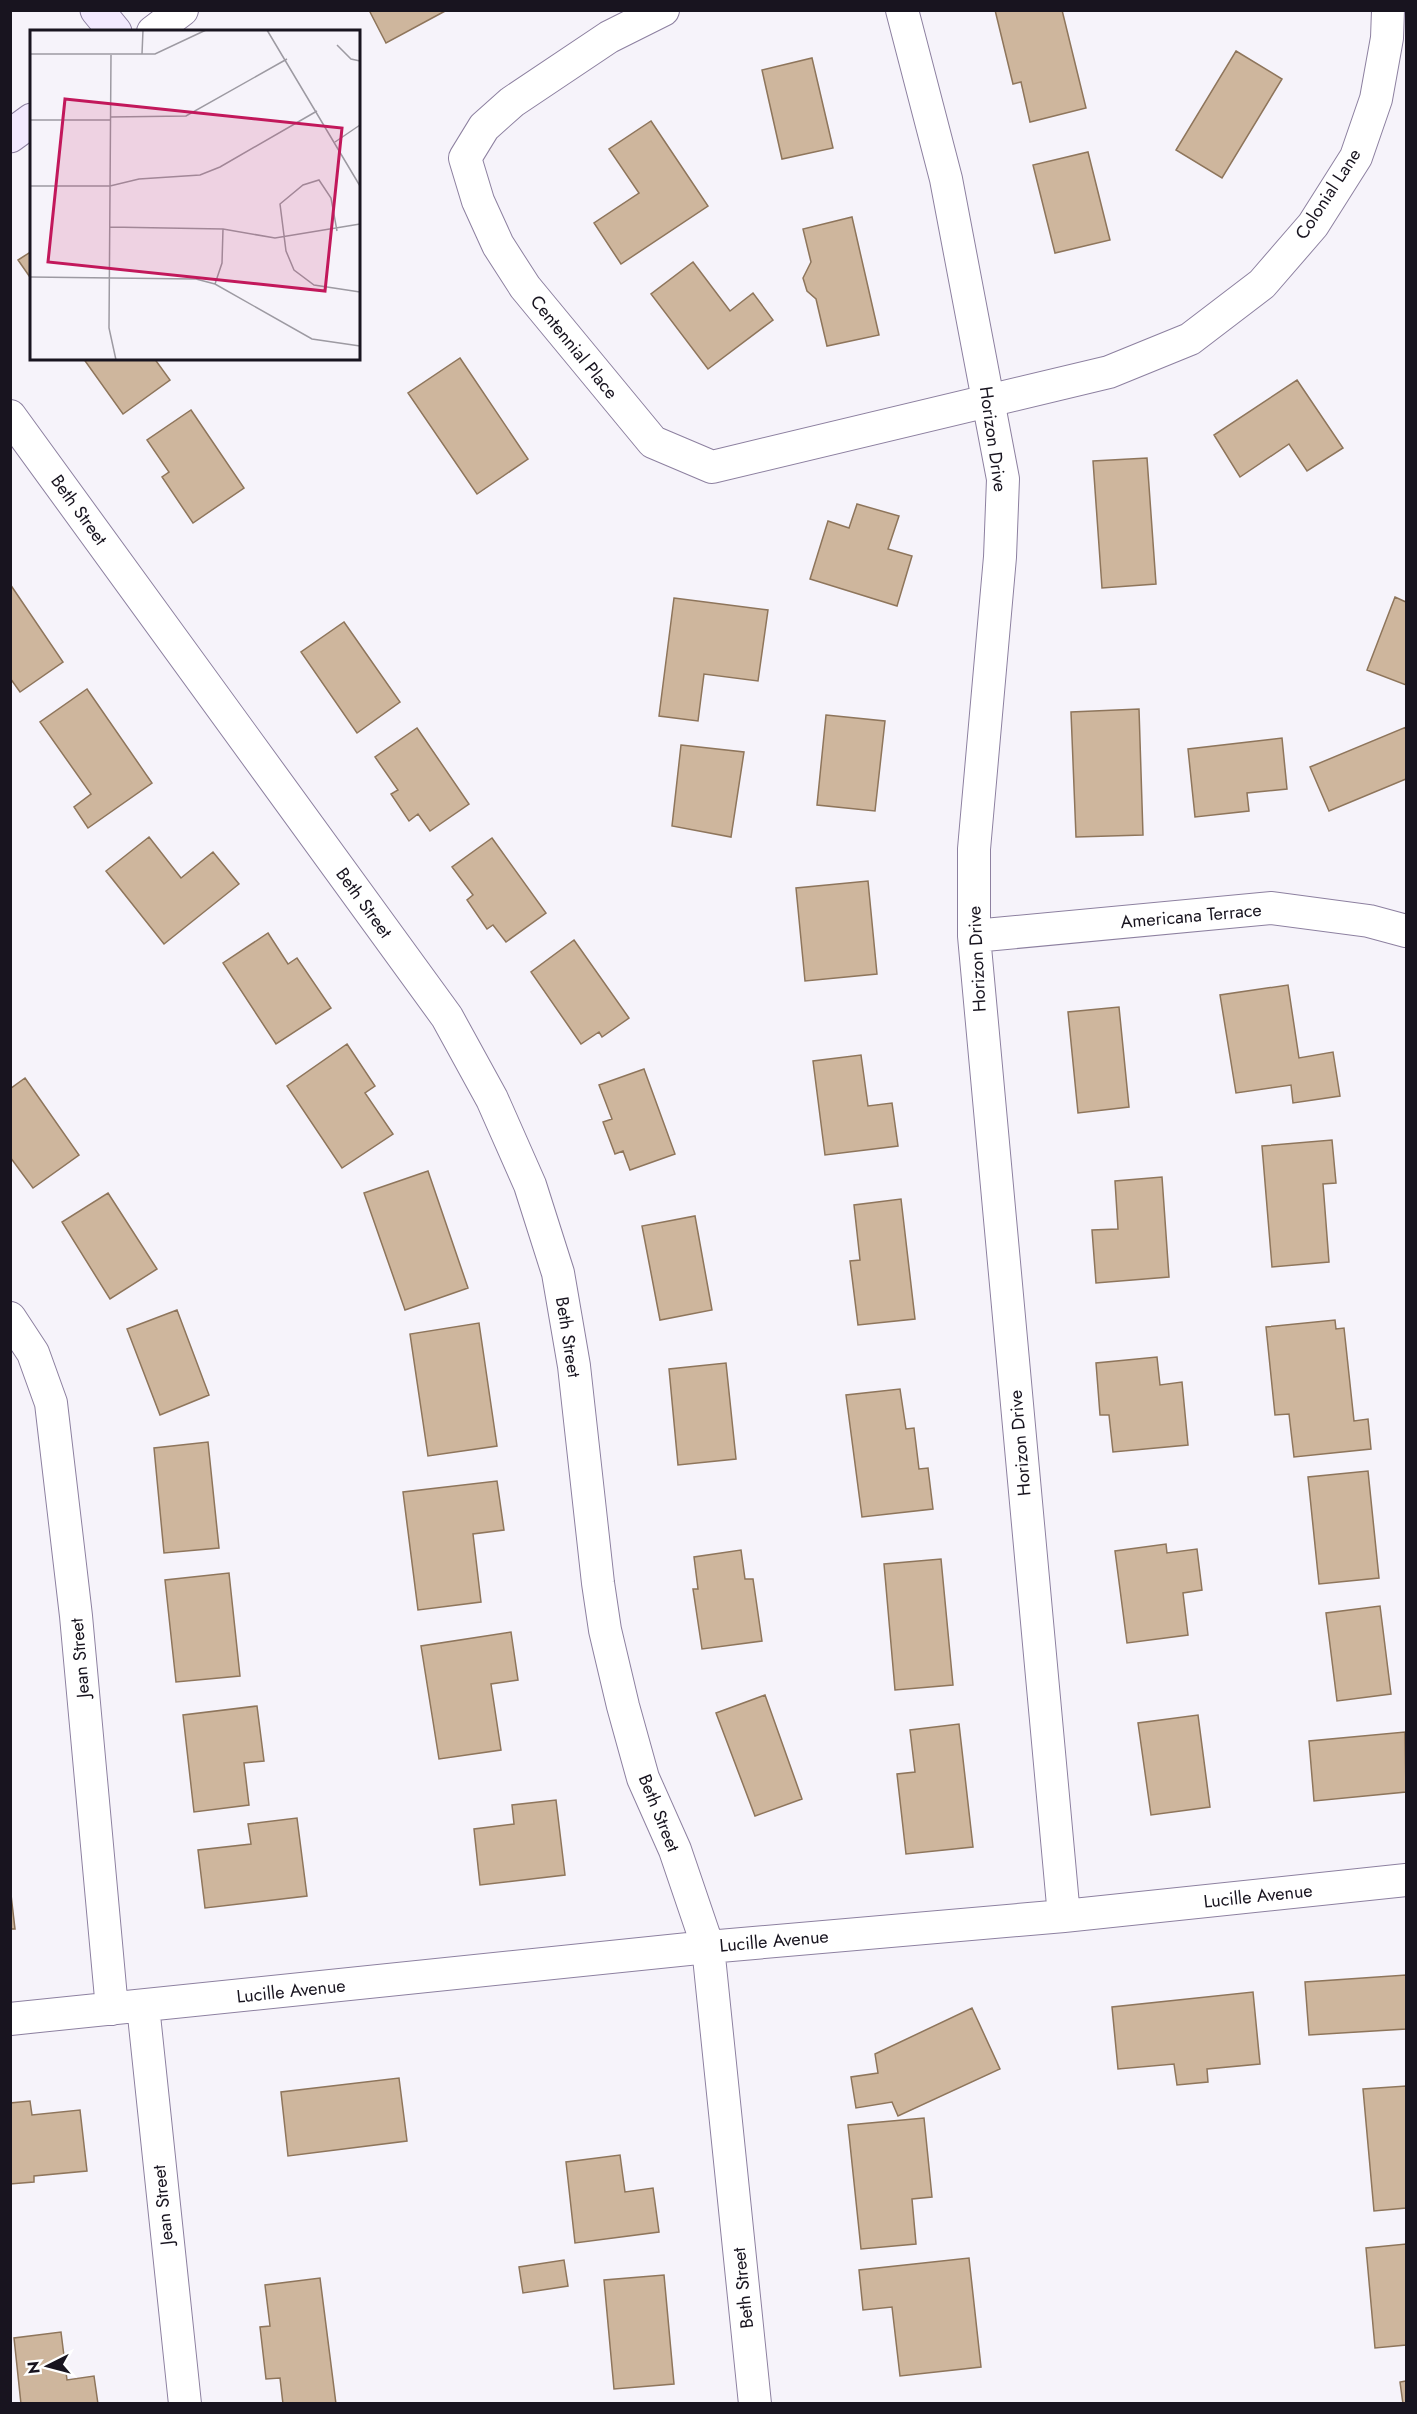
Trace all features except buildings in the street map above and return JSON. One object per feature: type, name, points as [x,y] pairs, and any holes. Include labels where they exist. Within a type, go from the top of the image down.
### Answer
[{"type":"street","points":[[97,10],[113,30]]},
{"type":"street","points":[[156,30],[182,10]]},
{"type":"street","name":"Centennial Place","points":[[663,10],[609,37],[512,102],[484,128],[465,158],[478,201],[498,245],[525,287],[609,391],[653,442],[712,467],[988,399]]},
{"type":"street","name":"Horizon Drive","points":[[902,10],[946,179],[1003,479],[1000,557],[974,849],[974,936],[1064,1916]]},
{"type":"street","name":"Colonial Lane","points":[[988,399],[1109,372],[1190,339],[1262,284],[1313,225],[1356,157],[1376,99],[1387,38],[1388,10]]},
{"type":"street","points":[[10,136],[30,121]]},
{"type":"street","name":"Beth Street","points":[[10,416],[447,1017],[492,1099],[530,1185],[558,1274],[574,1366],[605,1630],[643,1778],[675,1850],[708,1947],[755,2403]]},
{"type":"street","name":"Americana Terrace","points":[[974,936],[1272,909],[1369,921],[1407,931]]},
{"type":"street","name":"Jean Street","points":[[10,1318],[33,1353],[51,1403],[76,1616],[112,2009]]},
{"type":"street","name":"Lucille Avenue","points":[[112,2009],[708,1947],[1064,1916],[1407,1880]]},
{"type":"street","name":"Jean Street","points":[[143,2006],[185,2403]]},
{"type":"street","points":[[10,2019],[112,2009]]}]
